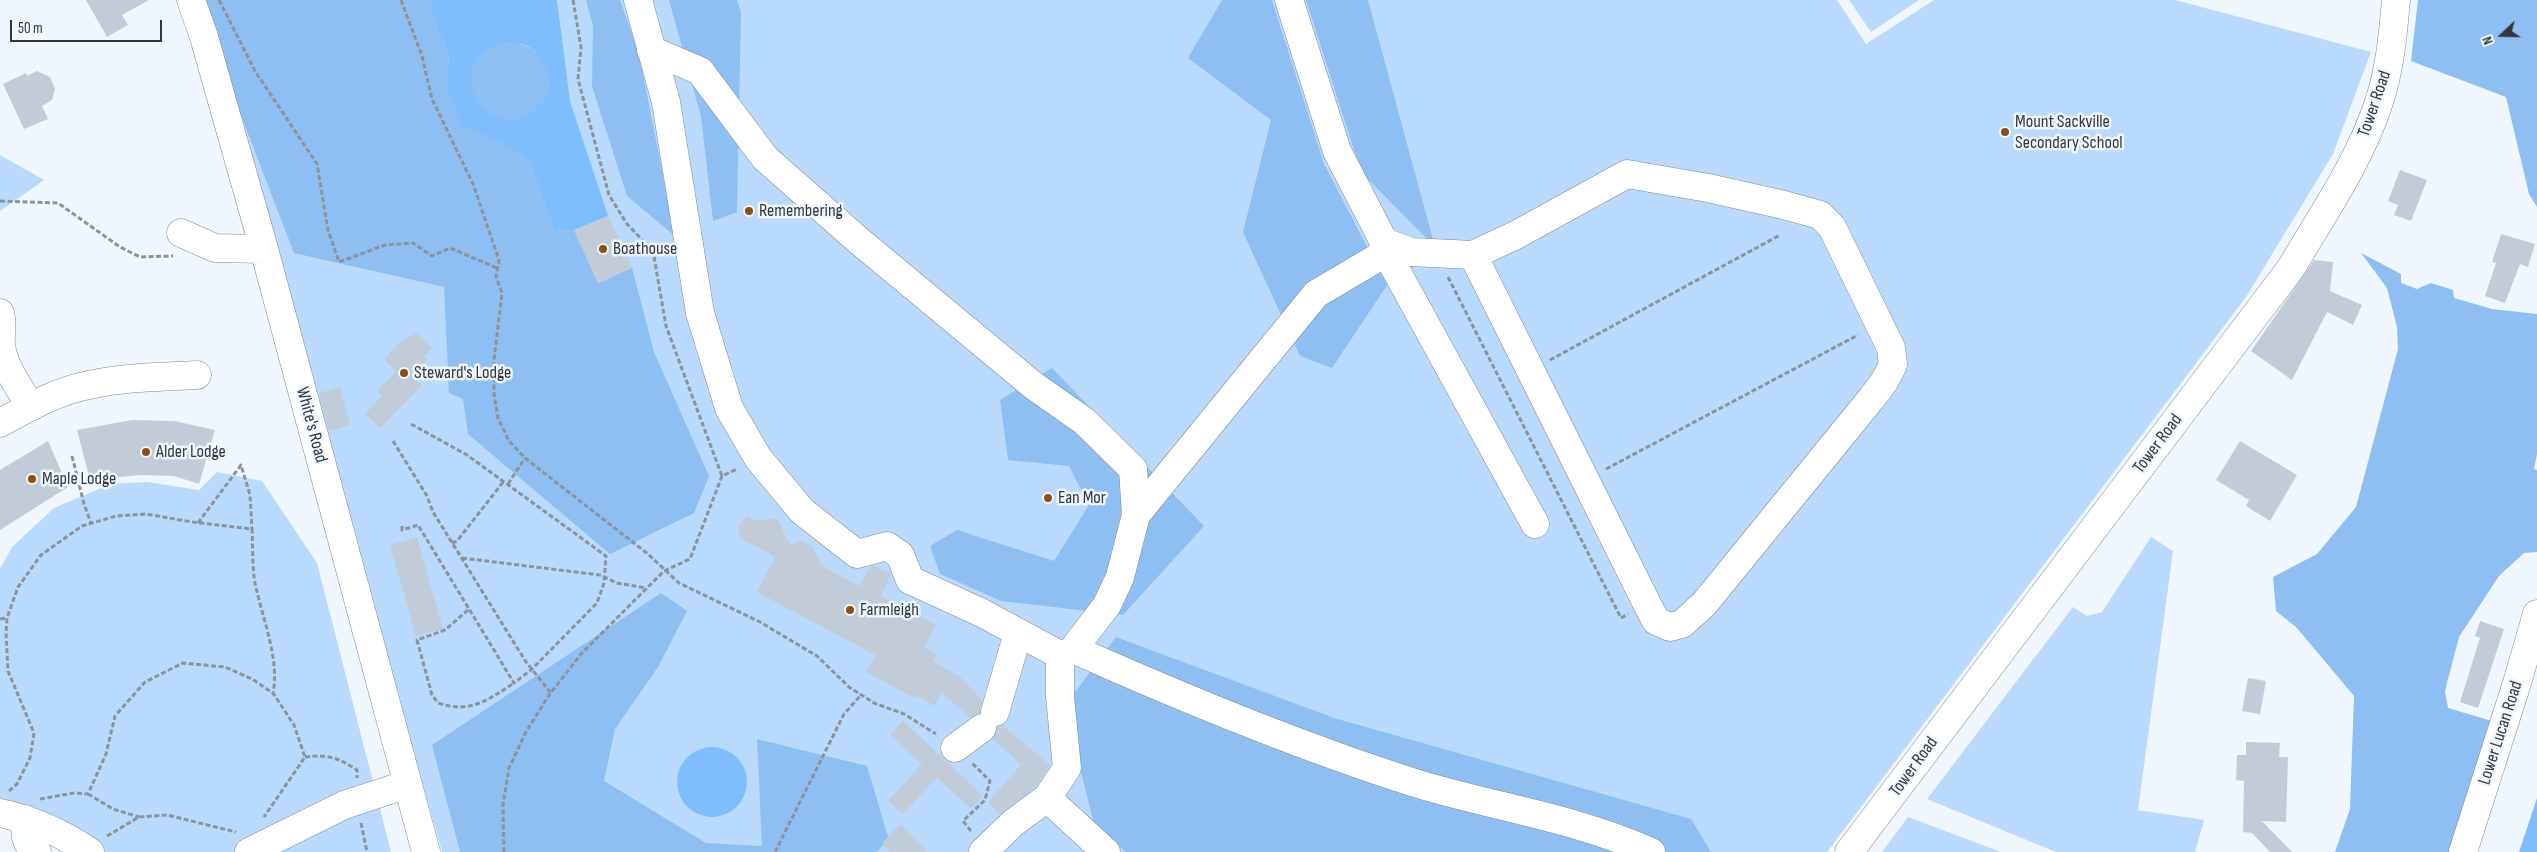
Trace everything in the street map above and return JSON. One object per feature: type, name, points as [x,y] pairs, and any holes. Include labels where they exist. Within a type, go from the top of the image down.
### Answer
[{"type":"street","name":"White's Road","points":[[191,0],[204,37],[264,249],[426,852]]},
{"type":"street","points":[[638,0],[666,102],[700,313],[729,408],[758,458],[802,510],[857,554],[887,546],[900,555],[910,580],[982,613],[1018,633],[1254,726],[1416,783],[1618,837],[1650,852]]},
{"type":"street","points":[[1289,0],[1337,150],[1389,244],[1392,263],[1535,524]]},
{"type":"street","name":"Tower Road","points":[[1849,852],[2291,268],[2346,172],[2379,103],[2388,64],[2396,0]]},
{"type":"street","points":[[651,50],[700,71],[765,158],[858,240],[1034,386],[1084,421],[1122,456],[1133,469],[1136,516],[1120,577],[1107,605],[1067,652],[1060,697],[1067,768],[1047,798],[1012,822],[984,850]]},
{"type":"street","points":[[1389,244],[1410,252],[1473,255],[1516,235],[1627,174],[1655,177],[1820,215],[1832,227],[1891,348],[1893,364],[1884,382],[1704,604],[1682,624],[1670,628],[1656,621],[1647,604],[1473,255]]},
{"type":"street","points":[[179,244],[215,248],[264,249]]},
{"type":"street","points":[[1136,516],[1316,294],[1382,255],[1389,244]]},
{"type":"street","points":[[0,312],[2,323],[1,344],[9,370],[31,407]]},
{"type":"street","points":[[0,423],[31,407],[88,385],[141,378],[197,375]]},
{"type":"street","name":"Lower Lucan Road","points":[[2462,852],[2517,684],[2537,614]]},
{"type":"street","points":[[956,748],[988,720],[1018,633]]},
{"type":"street","points":[[245,842],[355,801],[408,784]]},
{"type":"street","points":[[1047,798],[1106,852]]},
{"type":"street","points":[[17,806],[76,849]]},
{"type":"street","points":[[17,806],[24,837],[31,848],[37,852]]},
{"type":"path","points":[[219,0],[255,71],[317,164],[328,230],[338,262],[385,245],[413,243],[432,256],[450,248],[497,268]]},
{"type":"path","points":[[401,0],[422,56],[432,100],[473,184],[499,260],[496,277],[502,293],[494,360],[494,393],[498,418],[509,441],[525,458],[648,554],[679,583],[760,622],[817,656],[849,687],[861,695],[874,703],[904,714],[956,748],[990,781],[985,800],[963,821],[984,850]]},
{"type":"path","points":[[504,852],[503,805],[509,768],[526,732],[551,693],[582,653],[664,571],[690,560],[722,476],[666,326],[653,251],[627,224],[609,195],[578,79],[581,47],[573,0]]},
{"type":"path","points":[[0,200],[58,203],[120,247],[140,257],[179,244]]},
{"type":"path","points":[[1503,386],[1780,235]]},
{"type":"path","points":[[1445,270],[1621,618],[1647,604]]},
{"type":"path","points":[[1558,494],[1879,324]]},
{"type":"path","points":[[411,424],[467,455],[606,556],[605,577],[597,603],[530,670],[514,683],[483,703],[460,709],[438,703],[432,695],[417,640],[445,630],[468,610]]},
{"type":"path","points":[[393,441],[452,543],[530,670],[551,693]]},
{"type":"path","points":[[72,456],[84,504],[91,523]]},
{"type":"path","points":[[508,484],[525,458]]},
{"type":"path","points":[[722,476],[758,458]]},
{"type":"path","points":[[198,523],[241,465],[250,495],[255,582],[267,631],[275,682],[273,693]]},
{"type":"path","points":[[452,543],[457,541],[504,481]]},
{"type":"path","points":[[245,842],[166,815],[139,817],[113,809],[88,794],[74,793],[17,806],[17,784],[30,758],[34,734],[8,671],[6,633],[7,618],[18,586],[41,555],[60,539],[82,526],[116,516],[146,514],[198,523],[252,529]]},
{"type":"path","points":[[402,526],[402,530],[418,525],[514,683]]},
{"type":"path","points":[[462,558],[605,577],[618,583],[647,588]]},
{"type":"path","points":[[0,619],[7,618]]},
{"type":"path","points":[[88,794],[106,754],[115,716],[145,682],[183,663],[225,667],[252,679],[273,693],[294,725],[305,757]]},
{"type":"path","points":[[775,852],[844,714],[861,695]]},
{"type":"path","points":[[261,822],[305,757],[322,754],[339,758],[358,770],[354,792],[355,801]]},
{"type":"path","points":[[76,849],[100,839],[139,817]]},
{"type":"shaded area","name":"Farmleigh","points":[[200,0],[1837,0],[1866,44],[1934,0],[2175,0],[2371,52],[2333,154],[2246,297],[1827,852],[442,852]]},
{"type":"shaded area","points":[[200,0],[431,0],[432,17],[449,54],[447,87],[500,142],[530,162],[554,231],[574,230],[598,283],[632,268],[654,352],[709,476],[694,513],[610,554],[468,434],[463,399],[449,393],[444,287],[294,253],[232,92]]},
{"type":"shaded area","points":[[431,0],[557,0],[570,101],[608,216],[574,230],[554,231],[530,162],[500,142],[461,124],[447,87],[449,54],[432,17]],"holes":[[[507,42],[525,45],[538,54],[548,77],[548,85],[543,100],[526,116],[508,119],[491,114],[478,102],[472,86],[473,69],[484,54]]]},
{"type":"shaded area","points":[[586,0],[620,0],[639,54],[675,236],[627,196],[592,86],[593,26]]},
{"type":"shaded area","points":[[669,0],[737,0],[741,12],[737,212],[713,221],[701,116]]},
{"type":"shaded area","points":[[1222,0],[1272,0],[1324,164],[1387,285],[1332,368],[1300,356],[1243,232],[1271,120],[1188,58]]},
{"type":"shaded area","points":[[1306,0],[1368,0],[1435,247],[1361,172]]},
{"type":"shaded area","points":[[1849,0],[1919,0],[1871,32]]},
{"type":"shaded area","points":[[2418,0],[2537,0],[2537,207],[2529,194],[2506,97],[2411,61]]},
{"type":"shaded area","points":[[509,42],[524,45],[536,54],[545,66],[548,81],[545,96],[536,108],[524,117],[509,120],[494,117],[482,108],[473,96],[470,81],[473,66],[482,54],[494,45]]},
{"type":"shaded area","points":[[0,155],[44,180],[0,211]]},
{"type":"shaded area","points":[[2361,253],[2401,274],[2401,283],[2417,289],[2431,283],[2453,290],[2454,298],[2492,309],[2537,314],[2537,454],[2534,469],[2537,470],[2537,552],[2524,553],[2499,576],[2459,637],[2445,691],[2448,708],[2492,721],[2450,852],[2335,852],[2350,809],[2354,696],[2297,628],[2276,611],[2273,577],[2317,554],[2356,507],[2398,349],[2397,327],[2387,288]]},
{"type":"shaded area","points":[[1052,368],[1204,526],[1123,615],[1001,601],[940,574],[930,546],[957,530],[1054,561],[1089,505],[1069,466],[1008,460],[1000,400]]},
{"type":"shaded area","points":[[217,472],[262,481],[317,563],[391,852],[90,852],[68,823],[0,799],[0,569],[12,547],[54,508],[111,484],[147,482],[199,490]]},
{"type":"shaded area","points":[[2151,537],[2173,551],[2138,810],[2204,820],[2195,852],[2056,852],[1927,799],[2073,607],[2087,616],[2102,612]]},
{"type":"shaded area","points":[[661,593],[687,611],[658,667],[615,729],[604,781],[706,843],[762,846],[757,739],[867,766],[889,840],[876,852],[460,852],[432,745]]},
{"type":"shaded area","points":[[1116,637],[1334,718],[1691,819],[1711,852],[1126,852],[1094,824],[1079,764],[1073,695]]},
{"type":"shaded area","points":[[712,747],[725,750],[737,757],[744,769],[747,782],[744,795],[737,807],[725,814],[712,817],[699,814],[687,807],[680,795],[677,782],[680,769],[687,757],[699,750]]},
{"type":"shaded area","points":[[2537,798],[2537,852],[2519,852]]},
{"type":"shaded area","points":[[1908,817],[2001,852],[1882,852]]},
{"type":"building","points":[[86,0],[149,0],[122,15],[128,25],[107,37]]},
{"type":"building","points":[[37,71],[50,77],[55,89],[52,100],[42,106],[48,119],[24,129],[3,84],[26,73],[27,76]]},
{"type":"building","points":[[2400,170],[2427,180],[2411,221],[2394,215],[2398,205],[2388,201]]},
{"type":"building","name":"Boathouse","points":[[608,216],[632,268],[598,283],[574,230]]},
{"type":"building","points":[[2501,234],[2535,244],[2528,267],[2520,264],[2505,303],[2485,296],[2496,263],[2492,262]]},
{"type":"building","points":[[2314,260],[2333,262],[2330,291],[2362,305],[2353,325],[2327,312],[2292,380],[2251,351]]},
{"type":"building","name":"Steward's Lodge","points":[[415,332],[432,348],[424,357],[427,360],[412,376],[422,385],[380,428],[365,414],[382,396],[377,391],[396,371],[384,359],[404,338],[406,340]]},
{"type":"building","points":[[340,387],[350,425],[329,431],[319,393]]},
{"type":"building","name":"Alder Lodge","points":[[132,420],[174,421],[215,430],[199,484],[174,476],[140,475],[90,480],[77,430]]},
{"type":"building","name":"Maple Lodge","points":[[48,441],[68,487],[0,530],[0,470]]},
{"type":"building","points":[[2240,441],[2297,475],[2270,521],[2246,506],[2249,500],[2216,480]]},
{"type":"building","name":"Farmleigh","points":[[747,516],[756,521],[777,518],[790,545],[802,541],[812,546],[822,566],[859,586],[870,567],[874,566],[891,574],[881,596],[936,625],[924,647],[937,655],[934,661],[960,677],[982,700],[980,713],[970,718],[941,692],[935,706],[916,695],[914,698],[866,672],[875,655],[757,592],[775,557],[742,539],[739,534],[739,525]]},
{"type":"building","points":[[417,537],[443,629],[416,636],[390,545]]},
{"type":"building","points":[[2480,621],[2504,629],[2478,708],[2460,702],[2480,638],[2475,636]]},
{"type":"building","points":[[2248,678],[2266,681],[2260,714],[2242,711]]},
{"type":"building","points":[[903,721],[983,796],[971,809],[937,777],[903,814],[888,801],[922,764],[890,735]]},
{"type":"building","points":[[1002,725],[1050,765],[1034,788],[1000,814],[988,802],[1021,765],[993,739],[997,727]]},
{"type":"building","points":[[2246,742],[2280,743],[2279,757],[2288,757],[2286,822],[2262,821],[2292,852],[2270,852],[2252,833],[2243,832],[2244,781],[2236,780],[2237,755],[2246,755]]},
{"type":"building","points":[[901,824],[928,852],[890,852],[882,843]]},
{"type":"place","name":"Mount Sackville Secondary School","points":[[2005,132]]},
{"type":"place","name":"Remembering","points":[[749,211]]},
{"type":"place","name":"Boathouse","points":[[603,249]]},
{"type":"place","name":"Steward's Lodge","points":[[404,373]]},
{"type":"place","name":"Alder Lodge","points":[[146,452]]},
{"type":"place","name":"Maple Lodge","points":[[32,479]]},
{"type":"place","name":"Ean Mor","points":[[1048,498]]},
{"type":"place","name":"Farmleigh","points":[[850,610]]}]
